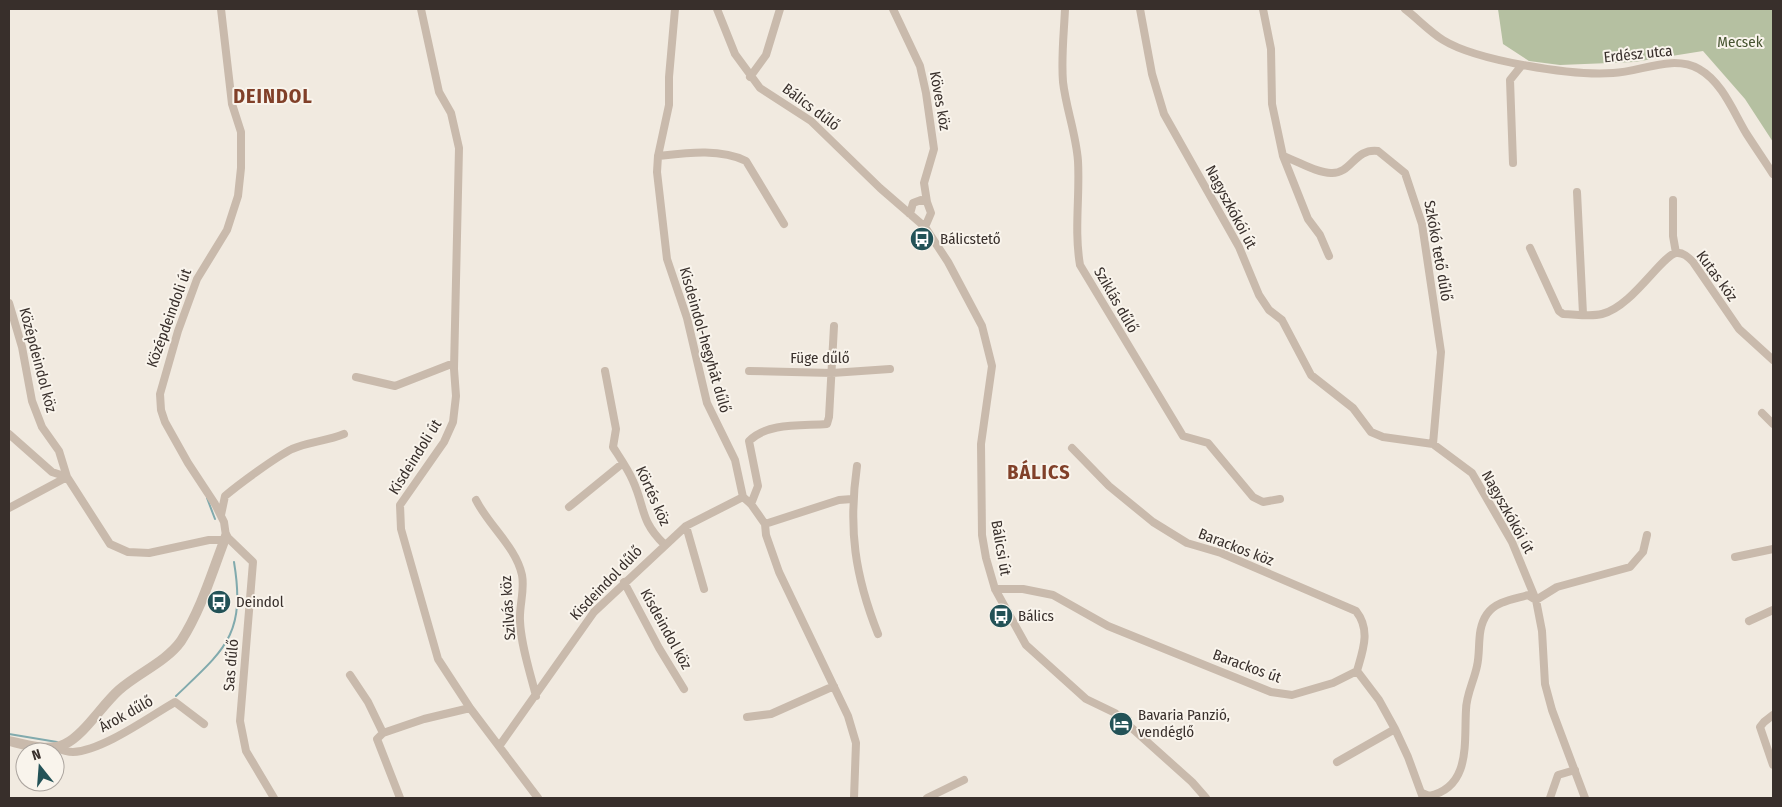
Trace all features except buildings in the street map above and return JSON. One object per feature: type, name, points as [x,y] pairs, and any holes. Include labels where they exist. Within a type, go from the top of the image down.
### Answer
[{"type":"street","name":"Középdeindoli út","points":[[220,9],[232,104],[241,132],[241,168],[238,196],[227,230],[197,279],[178,331],[160,394],[161,410],[168,429],[208,492],[220,517],[225,538]]},
{"type":"street","name":"Kisdeindoli út","points":[[421,9],[439,92],[451,113],[459,148],[454,363],[456,396],[453,422],[444,442],[400,505],[401,530],[438,659],[470,708],[500,745],[538,798]]},
{"type":"street","name":"Kisdeindol-hegyhát dűlő","points":[[675,9],[669,77],[670,105],[658,156],[658,194],[667,259],[688,318],[707,403],[735,460],[743,497]]},
{"type":"street","name":"Bálics dűlő","points":[[717,9],[734,54],[760,88],[781,100],[818,128],[910,214]]},
{"type":"street","points":[[750,77],[766,54],[780,9]]},
{"type":"street","name":"Köves köz","points":[[893,9],[920,66],[926,93],[934,149],[924,183],[927,202]]},
{"type":"street","name":"Sziklás dűlő","points":[[1065,9],[1062,56],[1064,84],[1077,151],[1079,183],[1076,214],[1080,265],[1183,436],[1208,443],[1253,497],[1264,502],[1280,500]]},
{"type":"street","name":"Nagyszkókói út","points":[[1140,9],[1152,74],[1164,114],[1239,247],[1259,295],[1270,310],[1282,320],[1311,375],[1353,408],[1370,432],[1384,437],[1433,444],[1472,473],[1512,542],[1536,600],[1542,631],[1545,684],[1585,798]]},
{"type":"street","points":[[1263,9],[1271,49],[1272,104],[1283,156],[1308,219],[1320,235],[1329,256]]},
{"type":"street","name":"Erdész utca","points":[[1405,9],[1444,41],[1495,59],[1522,65],[1564,71],[1614,73],[1662,63],[1678,63],[1699,69],[1718,86],[1773,174]]},
{"type":"street","points":[[1513,163],[1510,80],[1522,65]]},
{"type":"street","name":"Szkókó tető dűlő","points":[[1283,156],[1330,174],[1344,170],[1363,152],[1369,150],[1384,154],[1405,173],[1422,224],[1441,352],[1433,444]]},
{"type":"street","points":[[658,156],[690,152],[741,158],[750,165],[758,182],[784,224]]},
{"type":"street","points":[[1577,192],[1582,314]]},
{"type":"street","points":[[910,214],[913,203],[921,200],[927,202],[931,213],[925,226]]},
{"type":"street","points":[[1673,200],[1673,236],[1676,253]]},
{"type":"street","name":"Bálicsi út","points":[[910,214],[925,226],[973,307],[982,326],[990,352],[992,366],[981,444],[982,535],[995,589],[1003,606],[1033,653],[1086,699],[1115,714],[1192,782],[1206,798]]},
{"type":"street","name":"Kutas köz","points":[[1530,248],[1559,311],[1563,314],[1602,314],[1619,306],[1631,297],[1666,259],[1676,253],[1682,253],[1693,262],[1739,329],[1773,360]]},
{"type":"street","name":"Középdeindol köz","points":[[9,303],[22,347],[32,401],[42,427],[59,451],[67,477],[106,540],[110,544],[128,552],[149,553],[225,538]]},
{"type":"street","points":[[751,504],[758,486],[749,441],[756,434],[781,427],[827,424],[834,326]]},
{"type":"street","points":[[356,377],[395,386],[454,363]]},
{"type":"street","name":"Füge dűlő","points":[[750,371],[832,373],[890,370]]},
{"type":"street","name":"Körtés köz","points":[[605,371],[616,429],[613,447],[634,482],[645,519],[653,534],[664,544]]},
{"type":"street","points":[[1762,414],[1773,424]]},
{"type":"street","points":[[9,434],[52,472],[67,477]]},
{"type":"street","points":[[220,517],[225,496],[278,458],[291,450],[328,441],[344,434]]},
{"type":"street","name":"Barackos köz","points":[[1072,448],[1109,486],[1152,522],[1187,543],[1221,553],[1356,611],[1362,619],[1366,643],[1357,671]]},
{"type":"street","points":[[569,507],[623,463]]},
{"type":"street","points":[[857,466],[852,499],[855,559],[863,596],[878,634]]},
{"type":"street","points":[[9,508],[67,477]]},
{"type":"street","points":[[743,497],[751,504],[765,524],[766,535],[779,572],[848,716],[856,743],[854,798]]},
{"type":"street","name":"Kisdeindol dűlő","points":[[500,745],[566,652],[576,633],[594,612],[664,544],[686,526],[743,497]]},
{"type":"street","points":[[765,524],[839,500],[852,499]]},
{"type":"street","name":"Szilvás köz","points":[[476,500],[483,514],[513,554],[522,575],[519,610],[520,630],[536,696]]},
{"type":"street","points":[[686,526],[704,589]]},
{"type":"street","points":[[1357,671],[1379,700],[1394,729],[1422,795],[1429,796],[1443,792],[1454,781],[1462,766],[1466,736],[1466,709],[1477,666],[1478,638],[1487,614],[1503,602],[1528,595],[1536,600],[1557,586],[1630,567],[1643,552],[1647,535]]},
{"type":"street","points":[[65,743],[76,736],[117,691],[166,656],[179,643],[200,604],[225,538]]},
{"type":"street","name":"Sas dűlő","points":[[225,538],[253,562],[240,721],[246,751],[274,798]]},
{"type":"street","points":[[1735,557],[1773,549]]},
{"type":"street","name":"Kisdeindol köz","points":[[624,582],[658,648],[684,689]]},
{"type":"street","name":"Barackos út","points":[[995,589],[1022,589],[1053,595],[1108,626],[1271,692],[1292,695],[1333,683],[1357,671]]},
{"type":"street","points":[[1749,621],[1773,610]]},
{"type":"street","points":[[350,674],[368,702],[383,733]]},
{"type":"street","points":[[747,717],[771,714],[834,686]]},
{"type":"street","name":"Árok dűlő","points":[[65,750],[71,752],[89,749],[175,702],[182,705],[204,724]]},
{"type":"street","points":[[400,798],[377,739],[383,733],[424,719],[470,708]]},
{"type":"street","points":[[1773,715],[1760,727],[1773,765]]},
{"type":"street","points":[[1337,762],[1394,729]]},
{"type":"street","points":[[1550,798],[1558,775],[1575,770]]},
{"type":"street","points":[[927,798],[964,780]]},
{"type":"green space","name":"Mecsek","points":[[1498,9],[1773,9],[1773,142],[1745,99],[1703,51],[1634,62],[1560,65],[1529,61],[1503,44]]},
{"type":"waterway","points":[[207,498],[215,519]]},
{"type":"waterway","points":[[176,696],[207,666],[228,639],[234,624],[237,607],[234,562]]},
{"type":"waterway","points":[[9,734],[57,742]]},
{"type":"place","name":"Bálicstető","points":[[922,239]]},
{"type":"place","name":"Deindol","points":[[219,602]]},
{"type":"place","name":"Bálics","points":[[1001,616]]},
{"type":"place","name":"Bavaria Panzió, vendéglő","points":[[1121,724]]},
{"type":"district","name":"DEINDOL","points":[[273,96]]},
{"type":"district","name":"BÁLICS","points":[[1039,472]]}]
